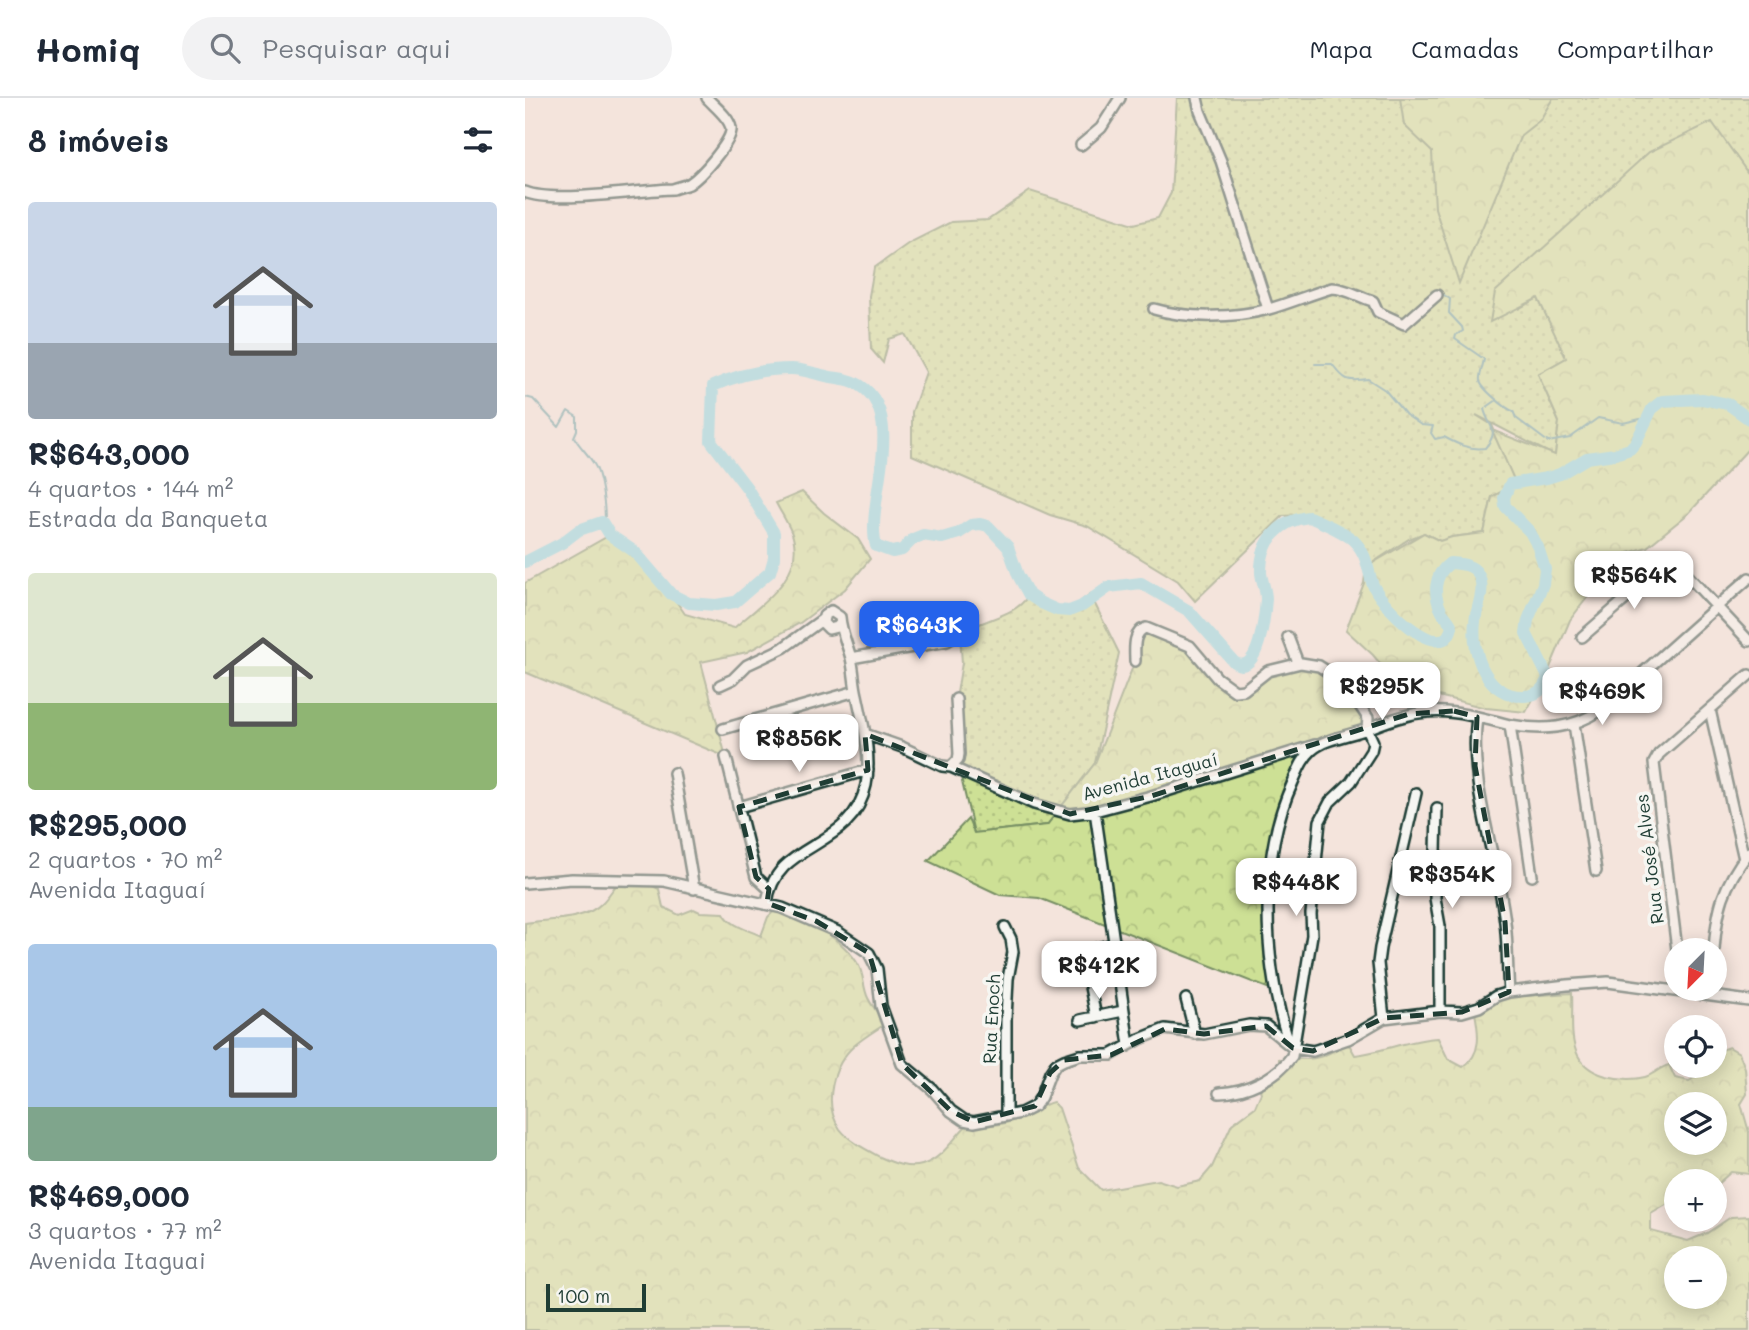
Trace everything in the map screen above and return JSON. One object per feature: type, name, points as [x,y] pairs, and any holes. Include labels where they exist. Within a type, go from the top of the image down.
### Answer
[{"type":"street","points":[[525,192],[542,197],[673,189],[688,185],[729,140],[731,129],[726,119],[707,98]]},
{"type":"street","points":[[1081,145],[1101,128],[1120,98]]},
{"type":"street","points":[[1198,98],[1200,111],[1221,161],[1268,309]]},
{"type":"street","points":[[1154,309],[1169,314],[1200,316],[1246,314],[1332,288],[1342,288],[1373,300],[1378,312],[1404,324],[1437,295]]},
{"type":"street","points":[[1582,637],[1672,559],[1749,641]]},
{"type":"street","points":[[1367,729],[1423,711],[1454,712],[1534,730],[1557,729],[1574,724],[1601,710],[1749,578]]},
{"type":"street","points":[[720,685],[733,679],[747,665],[783,648],[823,620],[823,624],[829,629],[840,624],[851,659],[865,734],[867,770],[862,797],[844,825],[834,834],[782,867],[774,878],[767,903]]},
{"type":"street","points":[[851,659],[947,641],[971,626]]},
{"type":"street","points":[[1135,661],[1137,634],[1146,628],[1190,646],[1217,678],[1235,691],[1244,690],[1268,671],[1298,663],[1319,666],[1344,682],[1368,718],[1367,729],[1373,742],[1371,751],[1351,782],[1330,802],[1320,821],[1311,914],[1312,935],[1303,999],[1291,1045]]},
{"type":"street","points":[[1288,637],[1298,663]]},
{"type":"street","points":[[1715,938],[1716,918],[1724,892],[1746,855],[1710,710],[1749,675]]},
{"type":"street","points":[[723,729],[856,691]]},
{"type":"street","points":[[951,766],[958,760],[959,754],[956,699]]},
{"type":"street","name":"Rua José Alves","points":[[1676,938],[1654,764],[1659,754],[1710,710]]},
{"type":"street","points":[[1477,716],[1474,734],[1475,766],[1505,922],[1509,992]]},
{"type":"street","points":[[1574,724],[1596,871]]},
{"type":"street","points":[[1510,725],[1532,876]]},
{"type":"street","name":"Avenida Itaguaí","points":[[865,734],[902,747],[942,766],[951,766],[1034,804],[1070,814],[1095,811],[1367,729]]},
{"type":"street","points":[[1219,1093],[1236,1092],[1266,1079],[1283,1068],[1292,1056],[1275,991],[1268,924],[1272,849],[1284,801],[1303,760],[1320,744]]},
{"type":"street","points":[[726,757],[757,877],[769,890]]},
{"type":"street","points":[[740,807],[867,770]]},
{"type":"street","points":[[674,773],[694,888]]},
{"type":"street","points":[[1384,1018],[1378,963],[1380,948],[1416,793]]},
{"type":"street","points":[[1437,808],[1435,886],[1440,926],[1440,1011]]},
{"type":"street","points":[[1095,811],[1129,1045]]},
{"type":"street","points":[[525,883],[572,879],[655,880],[767,903],[816,921],[869,953],[877,969],[881,1006],[902,1064],[932,1089],[951,1111],[964,1120],[974,1122],[1021,1113],[1035,1106],[1056,1064],[1064,1060],[1080,1055],[1111,1055],[1165,1029],[1195,1034],[1254,1024],[1266,1026],[1301,1051],[1322,1049],[1348,1039],[1384,1018],[1440,1011],[1462,1012],[1509,992],[1608,982],[1664,988]]},
{"type":"street","name":"Rua Enoch","points":[[1005,927],[1013,952],[1008,979],[1006,1019],[1006,1115]]},
{"type":"street","points":[[1056,960],[1116,943]]},
{"type":"street","points":[[1090,986],[1096,1017]]},
{"type":"street","points":[[1727,996],[1749,1001]]},
{"type":"street","points":[[1186,999],[1195,1034]]},
{"type":"street","points":[[1080,1020],[1123,1011]]},
{"type":"highlighted area","points":[[1454,711],[1477,717],[1475,766],[1505,922],[1509,992],[1462,1012],[1384,1018],[1313,1051],[1293,1048],[1266,1026],[1204,1034],[1165,1029],[1111,1055],[1064,1060],[1050,1073],[1035,1106],[974,1122],[951,1111],[902,1064],[869,953],[816,921],[767,903],[769,889],[756,877],[739,807],[868,770],[865,734],[1070,814],[1151,796],[1409,714]]},
{"type":"green space","points":[[1177,98],[1749,98],[1749,175],[1712,123],[1518,309],[1538,298],[1567,358],[1538,374],[1559,422],[1555,456],[1476,415],[1492,425],[1516,484],[1492,497],[1484,533],[1440,541],[1424,533],[1409,539],[1366,567],[1351,540],[1302,515],[1283,516],[1195,601],[1178,581],[1087,526],[1050,515],[912,455],[912,412],[926,372],[905,334],[889,339],[883,363],[871,349],[869,296],[874,268],[909,243],[951,222],[988,220],[1030,191],[1134,224],[1158,218],[1171,193]]},
{"type":"green space","points":[[1400,98],[1553,98],[1540,120],[1521,135],[1459,283],[1435,208],[1432,152],[1404,125]]},
{"type":"green space","points":[[1712,122],[1749,175],[1749,448],[1689,513],[1647,547],[1619,556],[1570,620],[1549,670],[1526,712],[1486,708],[1399,686],[1373,655],[1346,630],[1364,583],[1366,567],[1424,533],[1440,541],[1484,533],[1492,497],[1516,484],[1492,430],[1555,455],[1559,422],[1538,374],[1566,358],[1538,298],[1490,322],[1495,292],[1649,152]]},
{"type":"green space","points":[[802,492],[858,539],[870,559],[845,589],[800,623],[747,652],[701,662],[726,757],[525,672],[525,583],[610,535],[671,594],[685,614],[734,628],[767,600],[786,578],[795,552],[793,537],[776,503]]},
{"type":"green space","points":[[1090,594],[1119,653],[1095,763],[1047,825],[974,833],[960,773],[956,699],[962,663],[960,634],[1015,609],[1027,597],[1060,611],[1072,607]]},
{"type":"green space","points":[[1146,628],[1190,646],[1235,690],[1268,671],[1312,664],[1344,682],[1368,718],[1356,733],[1320,744],[1303,760],[1272,849],[1268,924],[1275,991],[1039,898],[1000,895],[928,861],[968,819],[974,833],[1047,825],[1095,763],[1135,661],[1136,640]]},
{"type":"green space","points":[[620,881],[648,884],[659,889],[663,907],[679,915],[694,909],[700,912],[724,913],[735,924],[761,936],[768,917],[774,911],[785,913],[810,923],[844,947],[859,966],[866,994],[882,1026],[855,1045],[841,1063],[831,1096],[835,1119],[844,1134],[859,1145],[885,1159],[906,1166],[922,1165],[935,1158],[966,1126],[1005,1123],[1053,1102],[1059,1108],[1079,1168],[1101,1190],[1158,1180],[1177,1186],[1200,1181],[1212,1167],[1232,1124],[1255,1107],[1261,1093],[1259,1085],[1278,1078],[1279,1059],[1293,1061],[1297,1058],[1317,1058],[1346,1044],[1355,1055],[1438,1038],[1448,1059],[1463,1067],[1473,1056],[1478,1043],[1475,1013],[1507,997],[1572,993],[1572,1031],[1577,1053],[1583,1063],[1606,1076],[1640,1078],[1664,1067],[1664,1078],[1689,1081],[1694,1078],[1727,1078],[1729,1047],[1739,1053],[1745,1068],[1747,1094],[1741,1104],[1749,1132],[1749,1174],[1731,1172],[1727,1176],[1727,1169],[1664,1169],[1664,1206],[1651,1214],[1651,1231],[1688,1241],[1708,1232],[1727,1232],[1727,1220],[1749,1216],[1749,1330],[525,1330],[525,923],[576,916],[595,909]]},
{"type":"waterway","points":[[1441,293],[1450,299],[1449,313],[1462,327],[1463,331],[1456,335],[1455,339],[1484,359],[1481,384],[1494,398],[1513,411],[1516,418],[1548,442],[1570,438],[1598,418],[1623,423],[1649,417]]},
{"type":"waterway","points":[[1315,364],[1332,364],[1347,379],[1368,379],[1385,390],[1406,415],[1421,425],[1433,426],[1431,433],[1435,439],[1444,437],[1468,447],[1485,448],[1490,442],[1493,432],[1484,409],[1497,400]]},
{"type":"waterway","points":[[525,562],[562,543],[579,530],[602,522],[610,535],[635,552],[671,594],[689,603],[716,605],[735,602],[770,572],[774,558],[774,533],[747,488],[711,441],[713,386],[751,373],[781,369],[799,370],[854,382],[871,395],[880,413],[883,434],[874,527],[876,546],[892,552],[902,550],[913,539],[923,535],[942,538],[959,533],[971,525],[988,526],[1008,547],[1029,595],[1041,603],[1057,610],[1069,611],[1082,606],[1109,587],[1141,583],[1189,611],[1234,662],[1243,665],[1255,653],[1262,630],[1266,599],[1261,573],[1268,542],[1280,528],[1309,517],[1337,530],[1357,544],[1380,597],[1408,626],[1429,638],[1445,638],[1452,627],[1437,599],[1436,586],[1440,573],[1450,563],[1473,568],[1478,574],[1481,586],[1474,634],[1479,660],[1491,682],[1501,690],[1512,695],[1525,696],[1540,691],[1548,677],[1526,633],[1528,620],[1543,584],[1545,569],[1530,532],[1505,506],[1504,498],[1510,484],[1547,478],[1560,474],[1587,458],[1630,449],[1652,409],[1662,401],[1702,399],[1728,404],[1749,419]]},
{"type":"waterway","points":[[525,397],[533,399],[559,427],[568,411],[577,417],[574,437],[594,464],[601,482],[605,513],[602,522]]}]
